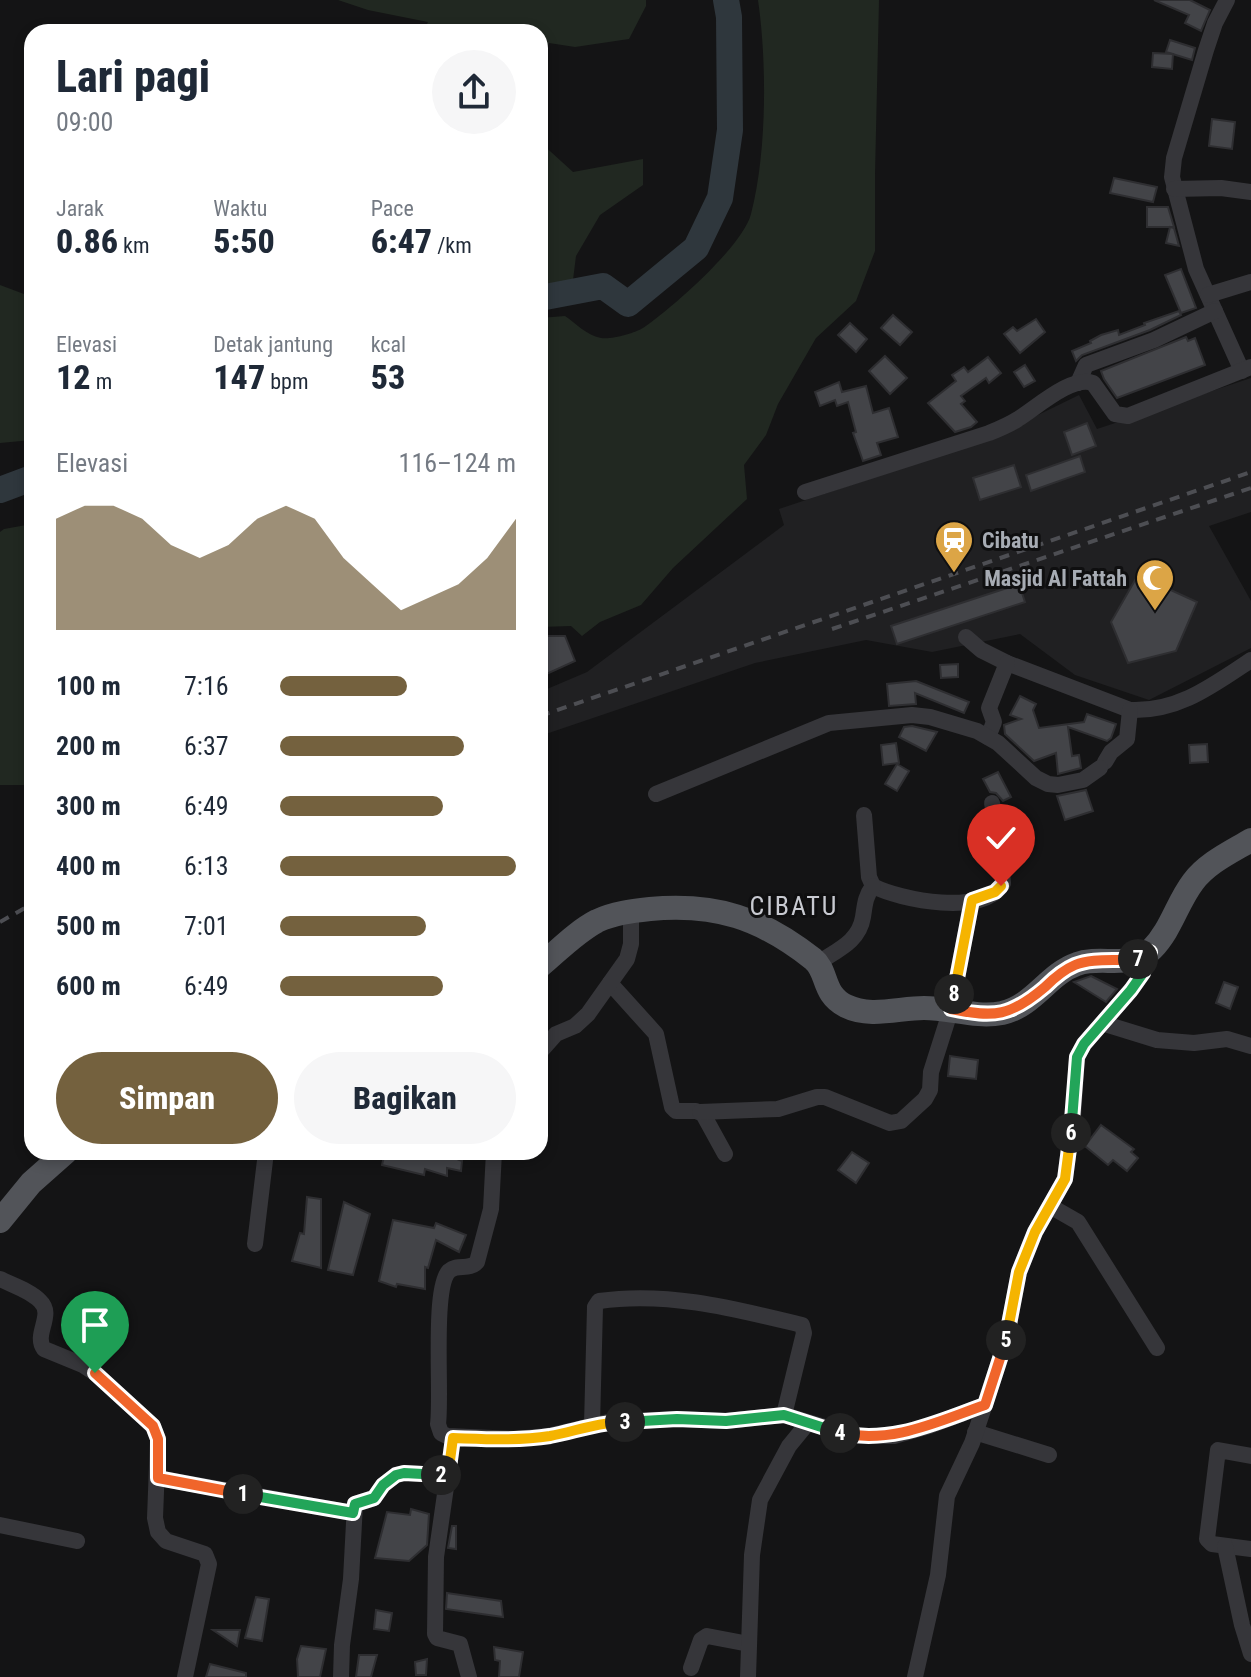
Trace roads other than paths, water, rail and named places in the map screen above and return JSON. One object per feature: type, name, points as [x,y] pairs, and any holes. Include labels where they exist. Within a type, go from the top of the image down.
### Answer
[{"type":"main road","points":[[548,960],[594,923],[611,916],[631,911],[685,907],[725,911],[788,941],[818,963],[826,988],[849,1008],[867,1012],[922,1008],[1001,1013],[1019,1007],[1063,971],[1079,963],[1138,959],[1150,952],[1168,927],[1193,881],[1214,862],[1251,840]]},
{"type":"main road","points":[[0,1221],[31,1183],[57,1160]]},
{"type":"street","points":[[805,492],[989,433],[1078,383],[1093,383],[1115,414],[1128,416],[1247,369],[1211,303],[1189,247],[1172,177],[1174,158],[1215,23],[1227,0]]},
{"type":"street","points":[[1174,189],[1221,188],[1251,192]]},
{"type":"street","points":[[1078,383],[1086,365],[1154,340],[1211,303],[1251,282]]},
{"type":"street","points":[[966,637],[981,650],[1007,663],[1130,710],[1150,711],[1191,699],[1251,660]]},
{"type":"street","points":[[988,737],[994,722],[989,708],[1007,663]]},
{"type":"street","points":[[656,794],[829,723],[912,715],[977,731],[1036,778],[1058,785],[1083,780],[1103,765],[1111,752],[1127,739],[1130,710]]},
{"type":"street","points":[[864,815],[869,877],[873,886],[897,896],[954,903],[995,892],[1003,883],[992,803]]},
{"type":"street","points":[[818,963],[848,945],[855,937],[863,919],[866,896],[873,886]]},
{"type":"street","points":[[610,983],[656,1034],[672,1107],[676,1111],[778,1109],[825,1097],[896,1124],[925,1099],[930,1090],[931,1072],[951,1009],[972,900]]},
{"type":"street","points":[[548,1043],[556,1034],[581,1021],[630,952],[631,911]]},
{"type":"street","points":[[915,1677],[938,1575],[947,1496],[975,1432],[1006,1341],[1019,1272],[1035,1232],[1065,1179],[1077,1057],[1143,973],[1150,952]]},
{"type":"street","points":[[1102,1023],[1157,1040],[1194,1043],[1227,1039],[1251,1046]]},
{"type":"street","points":[[700,1112],[725,1154]]},
{"type":"street","points":[[255,1244],[265,1160]]},
{"type":"street","points":[[494,1160],[491,1209],[477,1262],[474,1266],[461,1266],[447,1273],[439,1307],[438,1424],[441,1433],[453,1438],[515,1439],[548,1436],[608,1422],[757,1420],[784,1415],[854,1436],[894,1436],[985,1405]]},
{"type":"street","points":[[1050,1206],[1078,1222],[1157,1348]]},
{"type":"street","points":[[0,1279],[40,1299],[45,1307],[40,1346],[95,1373],[153,1426],[158,1439],[155,1518],[158,1532],[166,1541],[205,1554],[209,1564],[185,1677]]},
{"type":"street","points":[[592,1425],[595,1307],[599,1301],[623,1297],[680,1300],[802,1325],[804,1333],[784,1415]]},
{"type":"street","points":[[748,1677],[752,1555],[760,1500],[789,1446],[807,1424]]},
{"type":"street","points":[[975,1432],[1049,1455]]},
{"type":"street","points":[[453,1438],[436,1557],[435,1634],[437,1638],[460,1644],[469,1677]]},
{"type":"street","points":[[1251,1456],[1222,1449],[1217,1452],[1207,1539],[1212,1544],[1251,1549]]},
{"type":"street","points":[[341,1677],[355,1504],[374,1498],[383,1485],[396,1475],[448,1475]]},
{"type":"street","points":[[158,1478],[353,1513]]},
{"type":"street","points":[[0,1525],[77,1541]]},
{"type":"street","points":[[1225,1546],[1251,1654]]},
{"type":"street","points":[[691,1668],[701,1640],[707,1636],[749,1644]]},
{"type":"waterway","points":[[548,296],[603,286],[628,304],[696,248],[720,198],[730,130],[729,17],[726,0]]},
{"type":"waterway","points":[[0,490],[24,481]]},
{"type":"railway","points":[[548,713],[1251,472]]},
{"type":"railway","points":[[832,629],[1251,488]]},
{"type":"railway","points":[[0,922],[24,908]]},
{"type":"place","name":"Cibatu","points":[[954,574]]},
{"type":"place","name":"Masjid Al Fattah","points":[[1155,612]]},
{"type":"district","name":"CIBATU","points":[[794,906]]}]
